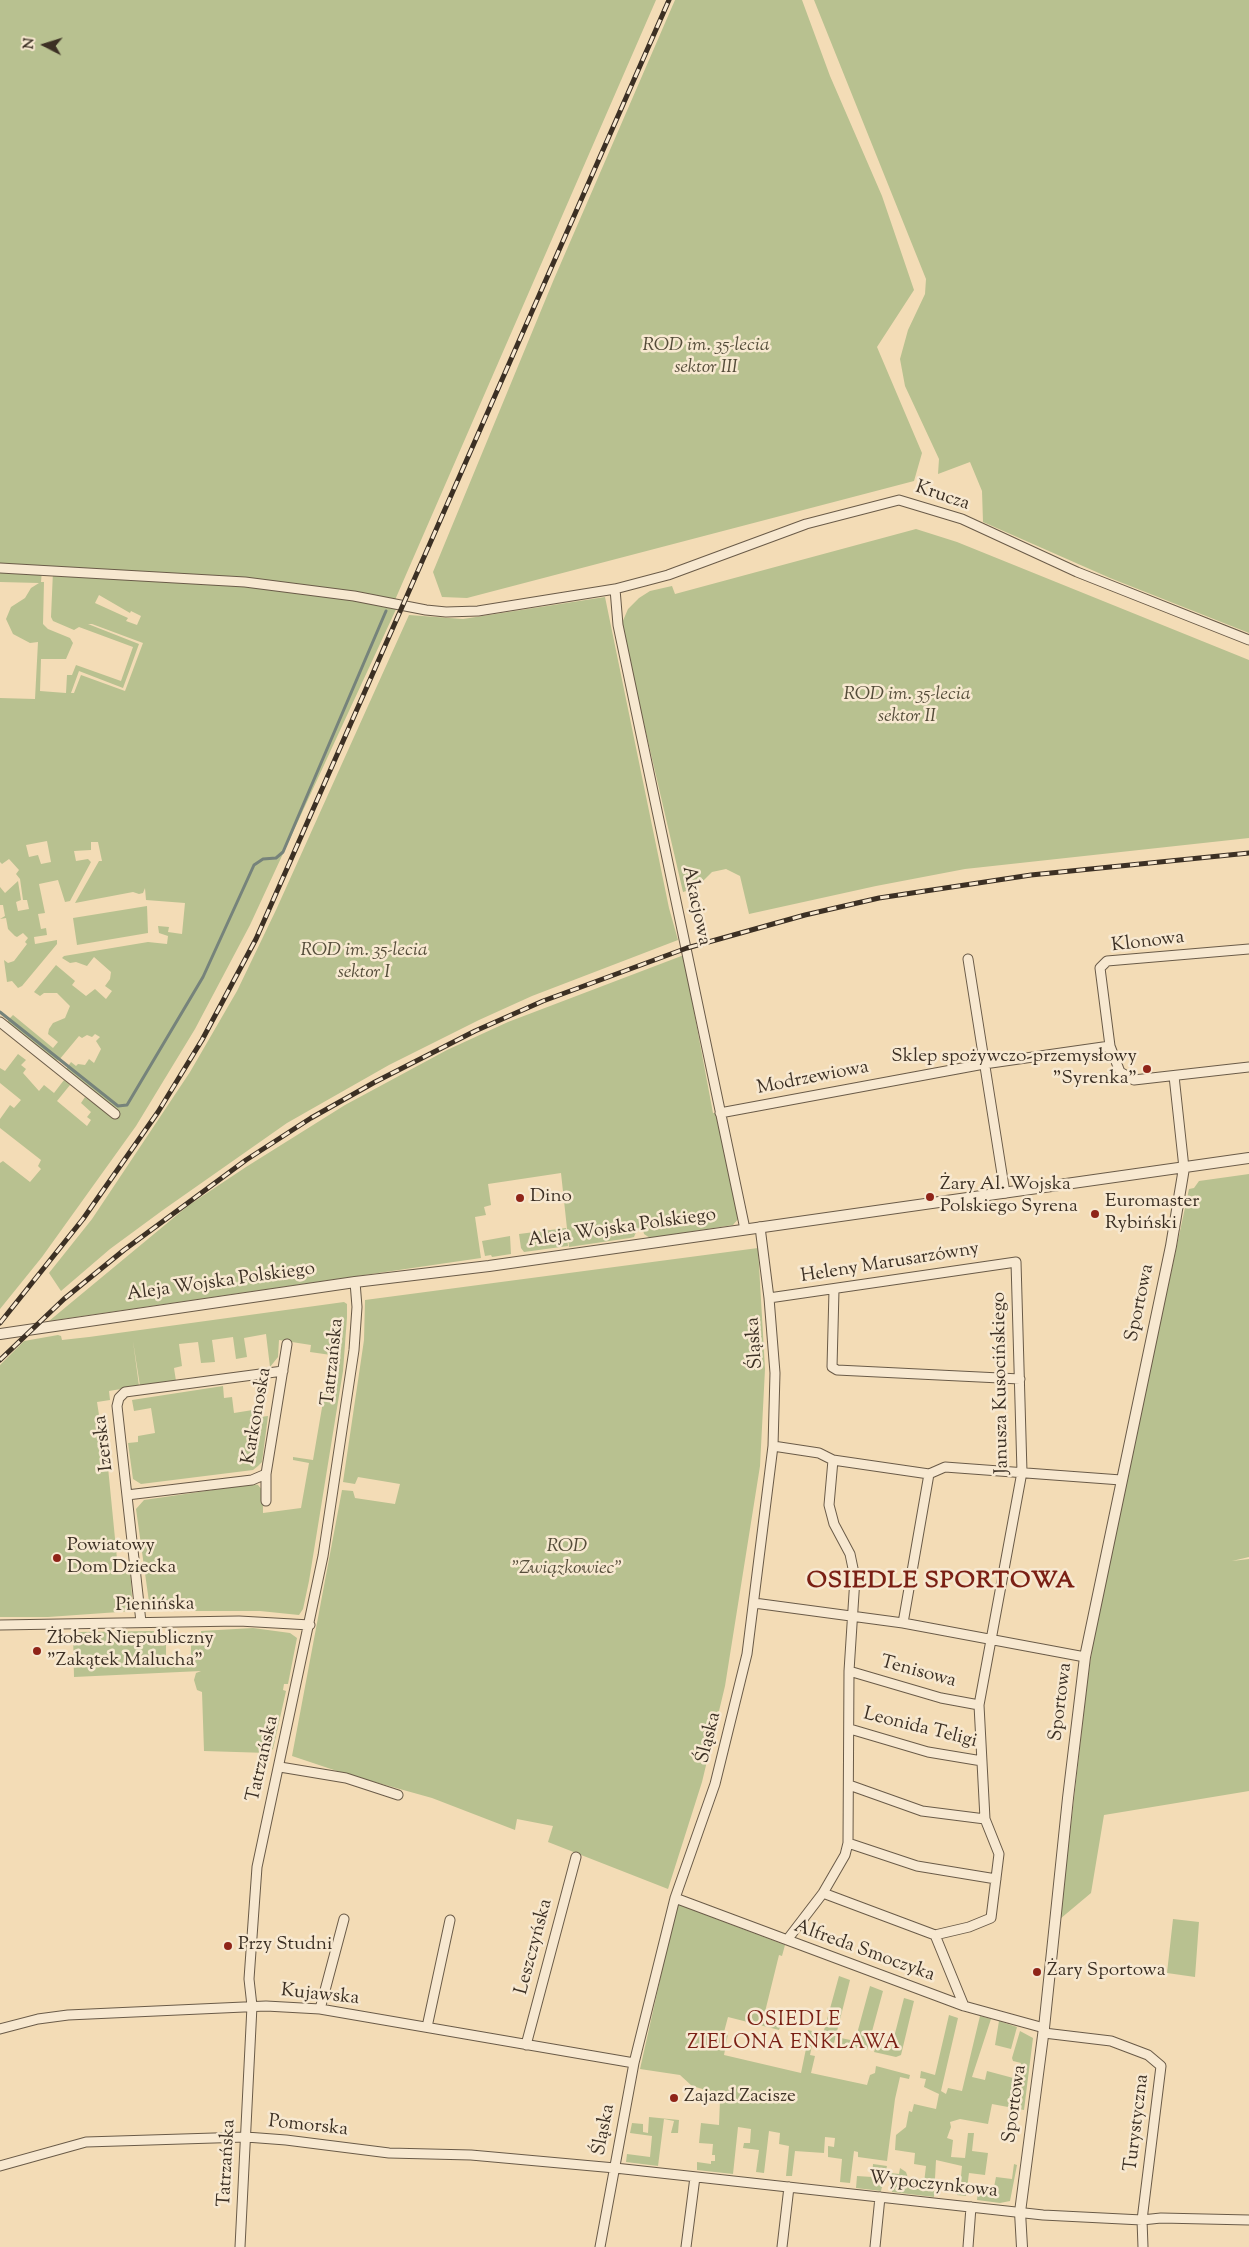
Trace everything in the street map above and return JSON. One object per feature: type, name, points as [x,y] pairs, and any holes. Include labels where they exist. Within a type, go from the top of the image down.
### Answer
[{"type":"street","name":"Krucza","points":[[0,568],[245,582],[354,596],[446,612],[478,611],[615,589],[668,575],[806,524],[899,500],[962,519],[1077,572],[1249,640]]},
{"type":"street","name":"Akacjowa","points":[[615,589],[618,625],[745,1229]]},
{"type":"street","name":"Klonowa","points":[[1110,1046],[1100,968],[1107,961],[1249,949]]},
{"type":"street","points":[[968,959],[1004,1193]]},
{"type":"street","points":[[0,1023],[115,1114]]},
{"type":"street","name":"Modrzewiowa","points":[[720,1113],[984,1064],[1110,1046]]},
{"type":"street","points":[[1110,1046],[1120,1072],[1134,1080],[1249,1067]]},
{"type":"street","points":[[1174,1076],[1184,1168]]},
{"type":"street","name":"Aleja Wojska Polskiego","points":[[0,1334],[354,1282],[489,1266],[1249,1158]]},
{"type":"street","name":"Sportowa","points":[[1022,2247],[1020,2212],[1044,2030],[1085,1657],[1171,1246],[1184,1168]]},
{"type":"street","name":"Śląska","points":[[600,2247],[634,2064],[675,1898],[715,1784],[746,1654],[754,1603],[757,1559],[773,1446],[775,1373],[769,1298],[760,1227]]},
{"type":"street","name":"Heleny Marusarzówny","points":[[769,1298],[1016,1262]]},
{"type":"street","name":"Janusza Kusocińskiego","points":[[935,1935],[969,1928],[991,1918],[996,1879],[999,1854],[985,1818],[979,1705],[1022,1472],[1016,1262]]},
{"type":"street","name":"Tatrzańska","points":[[240,2247],[252,2006],[249,1979],[257,1867],[310,1626],[333,1494],[354,1350],[357,1307],[354,1282]]},
{"type":"street","points":[[834,1290],[832,1367],[836,1370],[1020,1379]]},
{"type":"street","name":"Karkonoska","points":[[127,1495],[252,1480],[266,1474],[287,1344]]},
{"type":"street","name":"Izerska","points":[[141,1622],[117,1406],[121,1395],[140,1390],[282,1371]]},
{"type":"street","points":[[773,1446],[820,1453],[833,1460],[929,1474],[945,1467],[1121,1480]]},
{"type":"street","points":[[787,1940],[823,1893],[845,1855],[848,1843],[849,1671],[855,1578],[854,1565],[834,1524],[829,1505],[833,1460]]},
{"type":"street","points":[[266,1474],[266,1501]]},
{"type":"street","points":[[902,1623],[929,1474]]},
{"type":"street","points":[[754,1603],[902,1623],[1085,1657]]},
{"type":"street","name":"Pienińska","points":[[0,1625],[257,1621],[310,1626]]},
{"type":"street","name":"Tenisowa","points":[[849,1671],[941,1698],[979,1705]]},
{"type":"street","name":"Leonida Teligi","points":[[850,1728],[928,1752],[982,1761]]},
{"type":"street","points":[[280,1767],[346,1778],[398,1795]]},
{"type":"street","points":[[849,1785],[922,1811],[985,1818]]},
{"type":"street","points":[[848,1843],[917,1866],[996,1879]]},
{"type":"street","name":"Leszczyńska","points":[[526,2045],[576,1856]]},
{"type":"street","points":[[823,1893],[935,1935],[964,2006]]},
{"type":"street","name":"Alfreda Smoczyka","points":[[675,1898],[964,2006],[1044,2030]]},
{"type":"street","points":[[320,2009],[344,1918]]},
{"type":"street","points":[[427,2028],[450,1920]]},
{"type":"street","name":"Kujawska","points":[[0,2030],[38,2019],[68,2015],[252,2006],[320,2009],[634,2064]]},
{"type":"street","name":"Turystyczna","points":[[1044,2030],[1111,2041],[1148,2055],[1161,2066],[1142,2220],[1143,2247]]},
{"type":"street","name":"Pomorska","points":[[0,2166],[86,2142],[246,2137],[389,2153],[471,2154],[615,2168]]},
{"type":"street","name":"Wypoczynkowa","points":[[615,2168],[1042,2215],[1142,2220],[1161,2218],[1249,2220]]},
{"type":"street","points":[[686,2247],[695,2177]]},
{"type":"street","points":[[782,2247],[789,2187]]},
{"type":"street","points":[[875,2247],[880,2197]]},
{"type":"street","points":[[968,2247],[971,2207]]},
{"type":"green space","points":[[0,0],[656,0],[395,600],[398,605],[250,925],[195,1029],[136,1126],[42,1257],[0,1309],[0,1163],[3,1161],[30,1182],[41,1169],[38,1166],[41,1160],[0,1128],[0,1119],[10,1105],[14,1108],[21,1100],[0,1083],[0,1068],[5,1071],[18,1054],[26,1060],[21,1065],[26,1069],[23,1073],[39,1091],[44,1085],[54,1093],[64,1080],[70,1085],[57,1101],[87,1126],[91,1120],[87,1117],[91,1112],[81,1103],[85,1097],[92,1102],[97,1096],[66,1071],[66,1069],[71,1062],[76,1066],[78,1064],[85,1065],[89,1059],[94,1063],[101,1049],[96,1041],[100,1037],[95,1034],[92,1037],[87,1035],[82,1038],[79,1036],[59,1060],[54,1061],[8,1023],[8,1020],[13,1015],[53,1048],[58,1042],[48,1034],[49,1029],[53,1023],[65,1018],[70,1006],[57,993],[44,993],[40,996],[34,992],[56,965],[75,981],[72,985],[86,996],[95,989],[106,999],[112,991],[105,986],[110,979],[111,972],[94,957],[87,966],[76,962],[70,963],[62,958],[64,956],[148,942],[167,944],[168,936],[159,933],[158,926],[169,927],[168,932],[182,934],[185,903],[146,900],[145,888],[143,893],[139,894],[133,892],[75,903],[99,861],[102,861],[98,842],[91,842],[91,850],[74,851],[76,861],[88,859],[91,862],[70,901],[65,902],[58,880],[39,884],[45,913],[38,914],[41,929],[46,928],[47,935],[34,937],[35,944],[57,940],[57,944],[22,986],[18,988],[12,981],[7,982],[4,960],[8,963],[14,961],[27,944],[25,942],[28,938],[23,933],[17,937],[15,936],[8,929],[6,918],[0,919],[5,916],[3,905],[0,905],[0,887],[5,893],[18,881],[21,900],[16,902],[18,911],[29,909],[27,900],[23,900],[20,879],[16,874],[19,870],[9,859],[2,864],[0,862],[0,698],[35,699],[38,642],[30,643],[13,634],[6,619],[11,607],[25,598],[31,588],[39,583],[0,582]],"holes":[[[42,570],[53,571],[51,617],[53,621],[74,630],[79,627],[133,647],[121,681],[76,665],[72,675],[67,675],[66,693],[40,691],[41,659],[66,659],[73,643],[70,638],[48,629],[43,624],[44,582],[41,582]],[[99,595],[130,613],[131,611],[141,616],[137,625],[126,621],[128,618],[95,603]],[[88,624],[143,643],[125,691],[81,675],[74,693],[71,693],[79,671],[123,688],[139,644]],[[47,841],[51,862],[41,864],[38,855],[29,857],[26,845]]]},
{"type":"green space","name":"ROD im. 35-lecia sektor III","points":[[675,0],[802,0],[830,76],[882,196],[914,290],[877,347],[922,453],[914,481],[467,598],[442,597],[433,572],[554,279]]},
{"type":"green space","points":[[814,0],[1249,0],[1249,633],[1110,578],[983,522],[982,491],[970,462],[938,474],[939,459],[905,386],[900,359],[908,330],[925,294],[926,279]]},
{"type":"green space","name":"ROD im. 35-lecia sektor II","points":[[916,529],[957,542],[1249,660],[1249,838],[965,869],[876,886],[749,914],[740,876],[726,869],[712,872],[696,888],[683,892],[628,655],[622,623],[628,609],[639,598],[650,591],[672,586],[675,594]]},
{"type":"green space","name":"ROD im. 35-lecia sektor I","points":[[605,597],[669,908],[678,940],[532,996],[479,1020],[389,1065],[287,1123],[110,1249],[61,1291],[49,1273],[92,1219],[190,1072],[237,991],[276,910],[409,615],[463,619]]},
{"type":"green space","points":[[147,906],[148,933],[77,945],[73,918]]},
{"type":"green space","points":[[684,955],[694,1000],[692,1001],[713,1113],[717,1113],[739,1218],[733,1225],[650,1238],[644,1234],[643,1229],[637,1230],[634,1237],[630,1238],[569,1247],[561,1173],[488,1184],[491,1205],[484,1207],[486,1215],[475,1217],[481,1258],[49,1321],[189,1205],[345,1105],[447,1050],[508,1022]]},
{"type":"green space","points":[[1249,1174],[1249,1557],[1232,1561],[1249,1559],[1249,1791],[1104,1815],[1091,1893],[1060,1919],[1088,1677],[1096,1624],[1189,1189],[1194,1188],[1199,1181]]},
{"type":"green space","points":[[566,1228],[568,1246],[524,1252],[521,1248],[519,1234]]},
{"type":"green space","points":[[510,1236],[511,1254],[492,1257],[491,1255],[485,1256],[482,1241]]},
{"type":"green space","name":"ROD \"Związkowiec\"","points":[[758,1248],[765,1369],[760,1466],[725,1686],[702,1782],[668,1889],[548,1842],[553,1826],[517,1819],[515,1830],[432,1798],[346,1774],[292,1756],[342,1490],[353,1491],[355,1498],[395,1504],[400,1484],[358,1477],[355,1484],[343,1482],[364,1340],[365,1300]]},
{"type":"green space","points":[[344,1302],[347,1304],[347,1317],[343,1371],[309,1581],[303,1609],[299,1615],[260,1611],[152,1611],[150,1609],[136,1509],[144,1500],[254,1484],[258,1485],[263,1491],[263,1513],[301,1508],[309,1463],[293,1460],[293,1457],[313,1460],[331,1355],[310,1352],[311,1345],[279,1340],[278,1357],[270,1367],[266,1334],[244,1338],[247,1357],[236,1359],[233,1337],[212,1340],[215,1362],[201,1363],[198,1342],[179,1344],[182,1366],[174,1368],[176,1381],[140,1386],[133,1341],[139,1386],[109,1391],[110,1400],[97,1402],[104,1447],[106,1447],[118,1569],[130,1568],[133,1611],[48,1617],[0,1617],[0,1365],[24,1341],[58,1335],[61,1336],[62,1340],[89,1337]]},
{"type":"green space","points":[[223,1386],[224,1398],[232,1397],[234,1413],[259,1409],[260,1417],[268,1416],[262,1462],[253,1470],[141,1484],[133,1479],[128,1443],[138,1442],[138,1436],[155,1433],[151,1408],[134,1411],[132,1400]]},
{"type":"green space","points":[[253,1628],[290,1633],[297,1638],[288,1684],[284,1684],[283,1690],[286,1691],[273,1749],[268,1753],[204,1751],[202,1692],[197,1690],[194,1680],[196,1673],[201,1671],[74,1677],[73,1632],[154,1631],[154,1646],[166,1645],[166,1659],[191,1659],[191,1639],[201,1638],[201,1631]]},
{"type":"green space","points":[[677,1904],[785,1945],[782,1956],[779,1955],[763,2020],[781,2025],[779,2030],[728,2017],[724,2032],[728,2034],[724,2055],[801,2073],[807,2044],[812,2045],[810,2055],[815,2056],[811,2073],[867,2085],[870,2075],[875,2073],[876,2066],[910,2075],[909,2079],[900,2077],[895,2099],[887,2161],[858,2157],[858,2152],[854,2151],[850,2183],[840,2182],[842,2159],[828,2157],[828,2146],[834,2147],[835,2138],[825,2137],[824,2153],[795,2151],[792,2176],[786,2176],[789,2146],[779,2144],[780,2133],[769,2131],[764,2173],[756,2172],[759,2150],[743,2148],[744,2143],[750,2143],[751,2129],[738,2127],[733,2174],[697,2170],[697,2162],[711,2164],[711,2161],[715,2161],[715,2155],[712,2155],[713,2144],[699,2143],[701,2123],[719,2125],[720,2100],[712,2098],[713,2092],[692,2086],[680,2075],[640,2069]]},
{"type":"green space","points":[[1173,1919],[1199,1922],[1195,1977],[1167,1973]]},
{"type":"green space","points":[[839,1976],[850,1980],[834,2043],[806,2036],[808,2030],[823,2034]]},
{"type":"green space","points":[[870,1986],[883,1991],[867,2050],[840,2044],[841,2038],[855,2041]]},
{"type":"green space","points":[[904,1998],[914,2001],[901,2055],[896,2057],[874,2052],[876,2046],[891,2049]]},
{"type":"green space","points":[[949,2015],[958,2018],[941,2091],[946,2094],[948,2088],[962,2091],[980,2016],[991,2019],[972,2077],[985,2080],[987,2071],[1017,2079],[1021,2063],[1013,2061],[1012,2058],[1020,2031],[1033,2038],[1024,2110],[992,2104],[988,2124],[960,2119],[950,2122],[951,2127],[947,2138],[953,2140],[951,2157],[965,2158],[968,2133],[974,2133],[972,2151],[988,2153],[985,2175],[969,2173],[966,2196],[957,2195],[958,2187],[960,2187],[962,2166],[936,2160],[934,2197],[892,2192],[891,2173],[899,2174],[900,2168],[906,2172],[909,2181],[924,2183],[926,2166],[914,2164],[915,2153],[895,2150],[896,2135],[906,2127],[909,2111],[912,2112],[914,2104],[936,2109],[939,2094],[924,2087],[926,2079],[920,2078],[921,2071],[935,2075]]},
{"type":"green space","points":[[999,2021],[1017,2027],[1011,2049],[995,2045]]},
{"type":"green space","points":[[649,2117],[679,2120],[678,2133],[671,2133],[674,2121],[664,2119],[658,2166],[626,2162],[627,2154],[650,2157],[652,2136],[630,2133],[632,2123],[643,2124],[643,2132],[648,2133]]},
{"type":"green space","points":[[873,2164],[887,2166],[881,2191],[856,2188],[857,2176],[872,2177]]},
{"type":"green space","points":[[1014,2164],[1017,2165],[1010,2201],[1000,2203],[977,2200],[978,2190],[993,2192],[996,2177],[1012,2179]]},
{"type":"waterway","points":[[0,1012],[118,1106],[127,1105],[203,977],[254,865],[263,859],[276,858],[283,852],[386,611]]},
{"type":"railway","points":[[0,1323],[83,1219],[158,1112],[202,1040],[256,939],[669,0]]},
{"type":"railway","points":[[0,1360],[64,1299],[124,1250],[246,1160],[311,1118],[375,1082],[475,1031],[543,1001],[687,948],[805,915],[879,898],[1031,875],[1249,853]]},
{"type":"place","name":"Sklep spożywczo-przemysłowy \"Syrenka\"","points":[[1147,1069]]},
{"type":"place","name":"Żary Al. Wojska Polskiego Syrena","points":[[930,1197]]},
{"type":"place","name":"Dino","points":[[520,1198]]},
{"type":"place","name":"Euromaster Rybiński","points":[[1095,1214]]},
{"type":"place","name":"Powiatowy Dom Dziecka","points":[[57,1558]]},
{"type":"place","name":"Żłobek Niepubliczny \"Zakątek Malucha\"","points":[[37,1651]]},
{"type":"place","name":"Przy Studni","points":[[228,1946]]},
{"type":"place","name":"Żary Sportowa","points":[[1037,1972]]},
{"type":"place","name":"Zajazd Zacisze","points":[[674,2098]]},
{"type":"district","name":"OSIEDLE SPORTOWA","points":[[941,1583]]},
{"type":"district","name":"OSIEDLE ZIELONA ENKLAWA","points":[[794,2034]]}]
